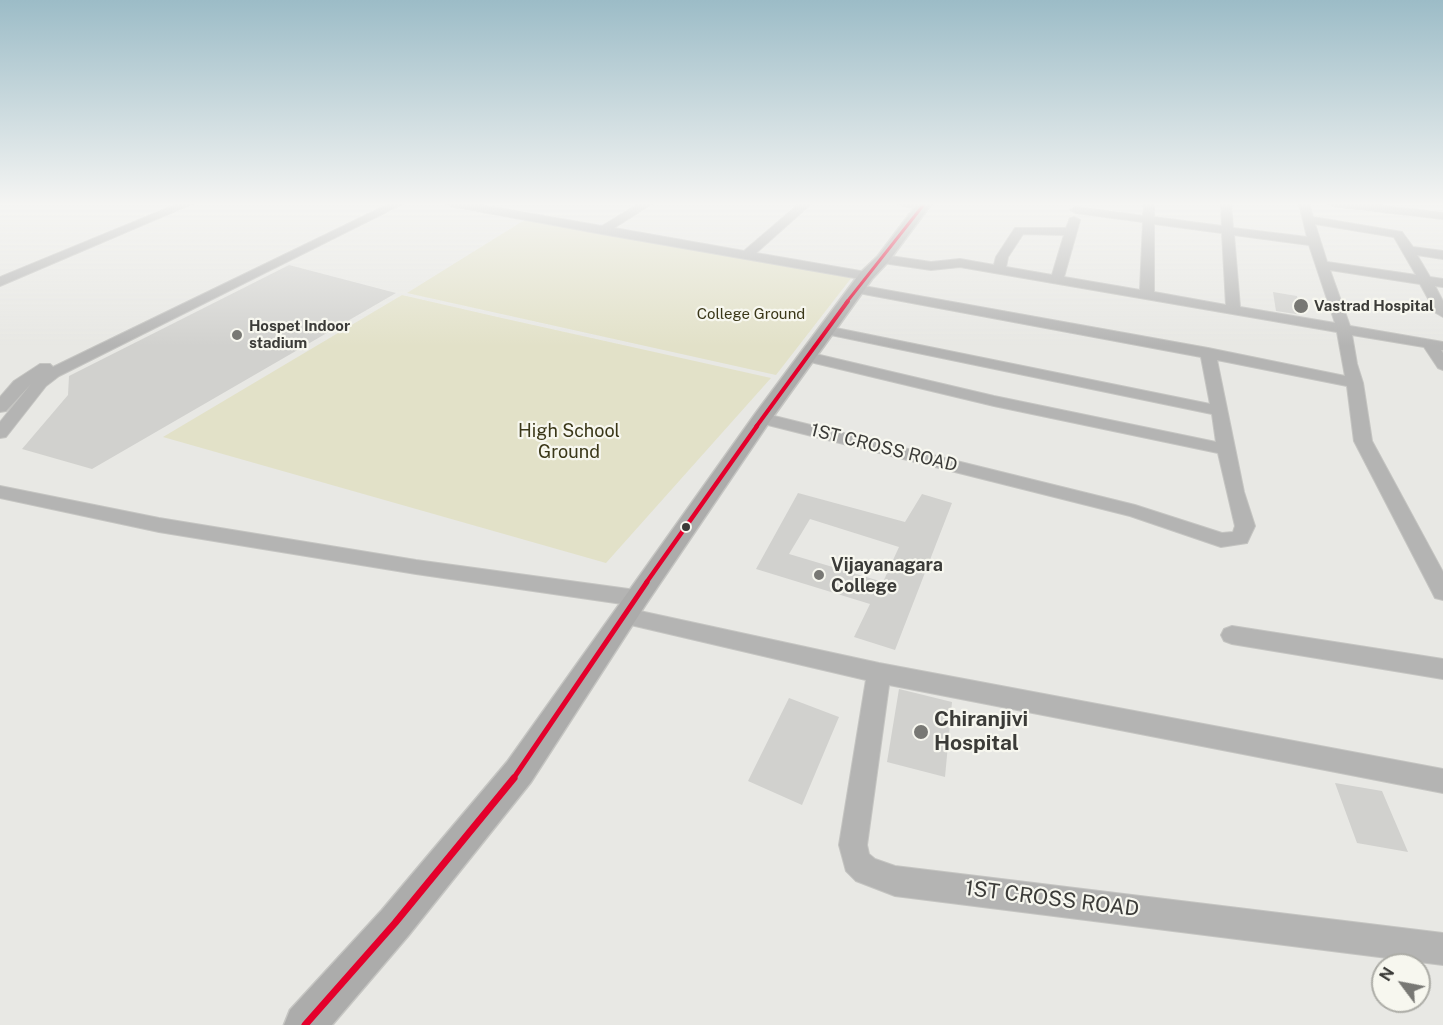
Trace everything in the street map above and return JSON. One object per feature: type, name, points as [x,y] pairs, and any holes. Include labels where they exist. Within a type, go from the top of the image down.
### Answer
[{"type":"main road","points":[[305,1025],[395,923],[519,772],[762,418],[885,251]]},
{"type":"street","points":[[0,282],[75,251]]},
{"type":"street","points":[[0,407],[20,384],[52,363],[288,251]]},
{"type":"street","points":[[0,433],[40,383],[53,373],[302,251]]},
{"type":"street","points":[[721,251],[869,274],[1209,353],[1355,383]]},
{"type":"street","points":[[746,255],[751,251]]},
{"type":"street","points":[[999,269],[1006,251]]},
{"type":"street","points":[[1057,280],[1066,251]]},
{"type":"street","points":[[1147,294],[1148,251]]},
{"type":"street","points":[[1229,251],[1233,309]]},
{"type":"street","points":[[1317,251],[1344,330],[1349,364],[1355,383],[1363,441],[1436,568],[1443,592]]},
{"type":"street","points":[[1408,251],[1441,308]]},
{"type":"street","points":[[1414,251],[1443,255]]},
{"type":"street","points":[[869,274],[960,263],[999,269],[1437,345],[1443,365]]},
{"type":"street","points":[[1322,265],[1443,283]]},
{"type":"street","points":[[826,330],[1220,411]]},
{"type":"street","name":"1ST CROSS ROAD","points":[[762,418],[1135,511],[1221,540],[1240,538],[1245,526],[1235,492],[1209,353]]},
{"type":"street","points":[[807,357],[994,401],[1227,449]]},
{"type":"street","points":[[0,492],[159,525],[416,567],[631,607],[879,673],[1443,781]]},
{"type":"street","points":[[1232,635],[1443,669]]},
{"type":"street","name":"1ST CROSS ROAD","points":[[879,673],[853,845],[856,861],[866,871],[895,880],[1443,949]]},
{"type":"green space","name":"College Ground","points":[[475,251],[705,251],[852,277],[776,375],[407,293]]},
{"type":"green space","name":"High School Ground","points":[[402,295],[771,378],[606,563],[163,437]]},
{"type":"building","name":"Hospet Indoor stadium","points":[[289,265],[396,293],[92,469],[22,449],[68,395],[69,376]]},
{"type":"building","points":[[1273,292],[1297,296],[1302,315],[1276,311]]},
{"type":"building","name":"Vijayanagara College","points":[[798,493],[905,522],[922,494],[952,503],[895,650],[854,637],[870,604],[756,569]],"holes":[[[810,519],[899,547],[883,582],[789,554]]]},
{"type":"building","name":"Chiranjivi Hospital","points":[[899,689],[952,702],[945,777],[887,762]]},
{"type":"building","points":[[789,698],[839,717],[802,805],[748,781]]},
{"type":"building","points":[[1335,783],[1382,791],[1408,852],[1357,843]]},
{"type":"transit line","points":[[305,1025],[395,923],[519,772],[636,598],[762,418],[866,276],[889,251]]},
{"type":"place","name":"Vastrad Hospital","points":[[1301,306]]},
{"type":"place","name":"Hospet Indoor stadium","points":[[237,335]]},
{"type":"place","name":"Vijayanagara College","points":[[819,575]]},
{"type":"place","name":"Chiranjivi Hospital","points":[[921,732]]}]
